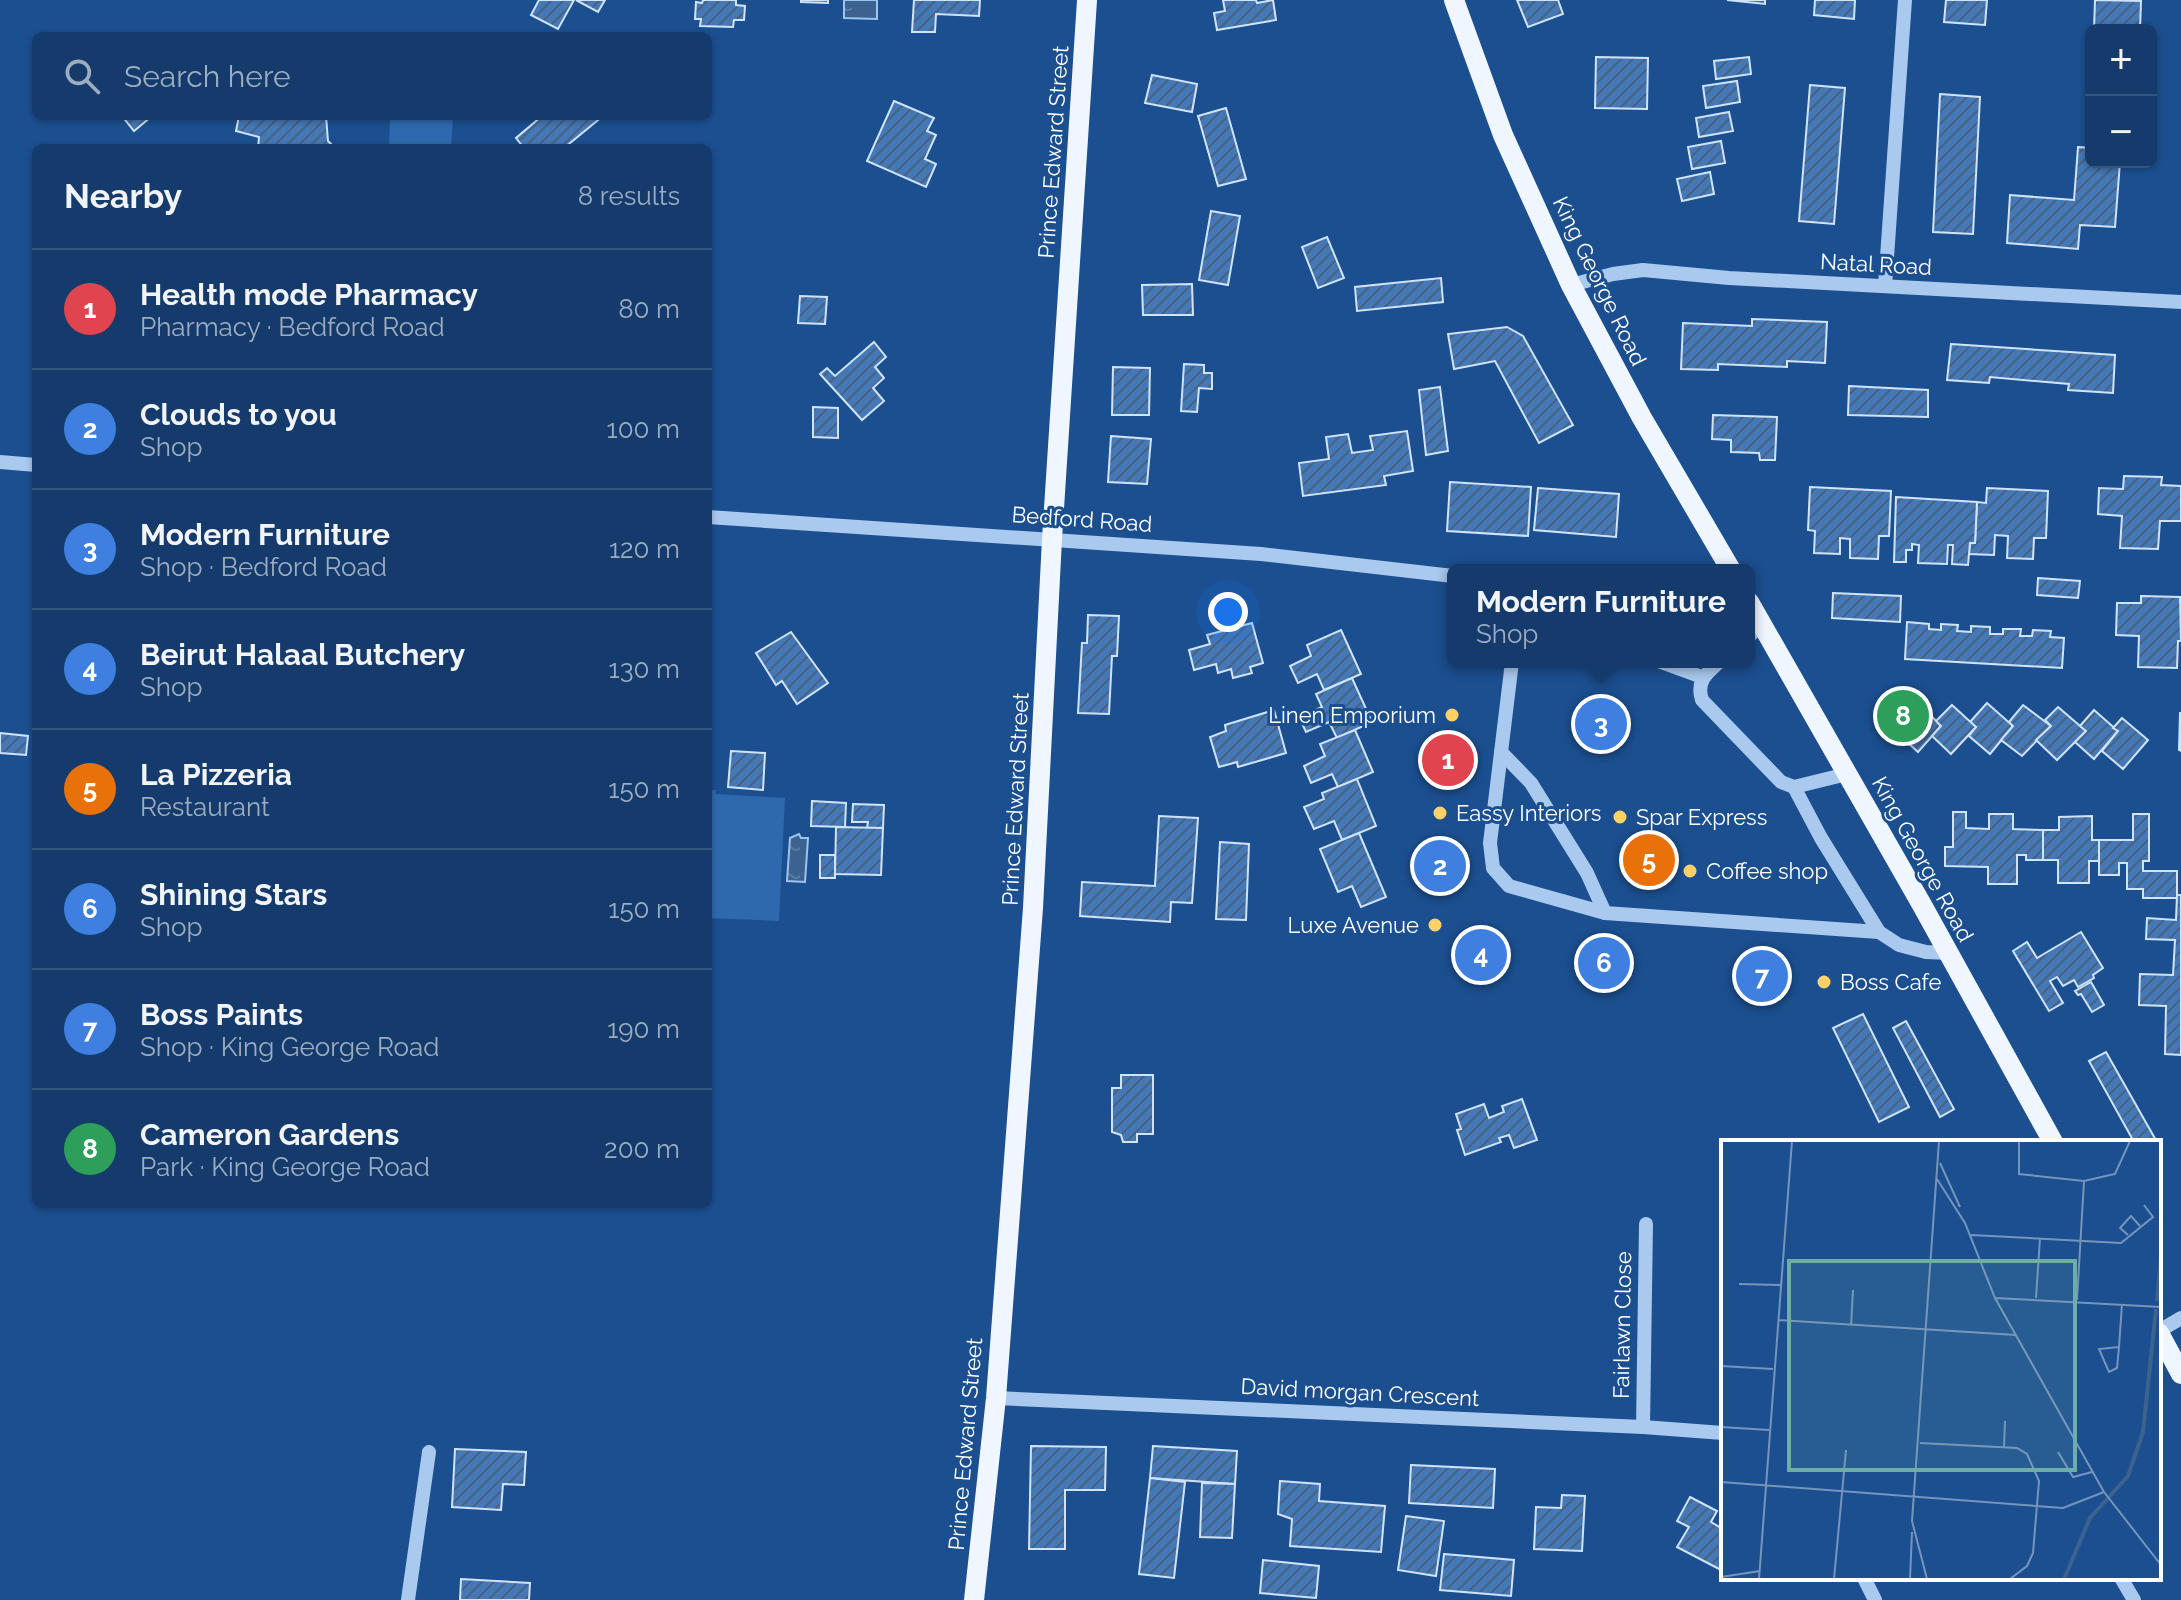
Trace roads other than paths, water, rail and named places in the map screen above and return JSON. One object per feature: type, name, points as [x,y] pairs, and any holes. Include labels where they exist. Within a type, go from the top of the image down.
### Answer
[{"type":"main road","name":"Prince Edward Street","points":[[974,1600],[996,1398],[1037,845],[1052,539],[1087,0]]},
{"type":"main road","name":"King George Road","points":[[1454,0],[1503,135],[1571,285],[1726,564]]},
{"type":"main road","name":"King George Road","points":[[1756,630],[1847,774],[2052,1140]]},
{"type":"main road","points":[[2161,1336],[2181,1374]]},
{"type":"street","points":[[1885,286],[1905,0]]},
{"type":"street","name":"Natal Road","points":[[1571,285],[1643,270],[1729,278],[2181,302]]},
{"type":"street","points":[[0,462],[32,465]]},
{"type":"street","name":"Bedford Road","points":[[712,517],[1261,554],[1447,575]]},
{"type":"street","points":[[1511,668],[1490,843],[1493,868],[1509,886],[1605,913],[1879,932]]},
{"type":"street","points":[[1677,668],[1702,677]]},
{"type":"street","points":[[1712,668],[1702,677],[1699,689],[1702,700],[1781,782],[1794,787],[1847,774]]},
{"type":"street","points":[[1501,752],[1531,783],[1587,873],[1605,913]]},
{"type":"street","points":[[1794,787],[1821,838],[1879,932],[1899,945],[1926,952],[1949,953]]},
{"type":"street","name":"Fairlawn Close","points":[[1643,1427],[1646,1224]]},
{"type":"street","points":[[2161,1331],[2181,1318]]},
{"type":"street","name":"David morgan Crescent","points":[[996,1398],[1721,1433]]},
{"type":"street","points":[[408,1600],[429,1452]]},
{"type":"street","points":[[1865,1580],[1875,1600]]},
{"type":"street","points":[[2122,1580],[2134,1600]]},
{"type":"water","points":[[844,0],[877,0],[877,19],[844,18]]},
{"type":"water","points":[[799,834],[801,838],[808,838],[805,882],[787,881],[790,838]]},
{"type":"place","name":"Linen Emporium","points":[[1452,715]]},
{"type":"place","name":"Cameron Gardens","points":[[1903,716]]},
{"type":"place","name":"Modern Furniture","points":[[1601,724]]},
{"type":"place","name":"Health mode Pharmacy","points":[[1448,760]]},
{"type":"place","name":"Eassy Interiors","points":[[1440,813]]},
{"type":"place","name":"Spar Express","points":[[1620,817]]},
{"type":"place","name":"La Pizzeria","points":[[1649,860]]},
{"type":"place","name":"Clouds to you","points":[[1440,866]]},
{"type":"place","name":"Coffee shop","points":[[1690,871]]},
{"type":"place","name":"Luxe Avenue","points":[[1435,925]]},
{"type":"place","name":"Beirut Halaal Butchery","points":[[1481,955]]},
{"type":"place","name":"Shining Stars","points":[[1604,963]]},
{"type":"place","name":"Boss Paints","points":[[1762,976]]},
{"type":"place","name":"Boss Cafe","points":[[1824,982]]}]
